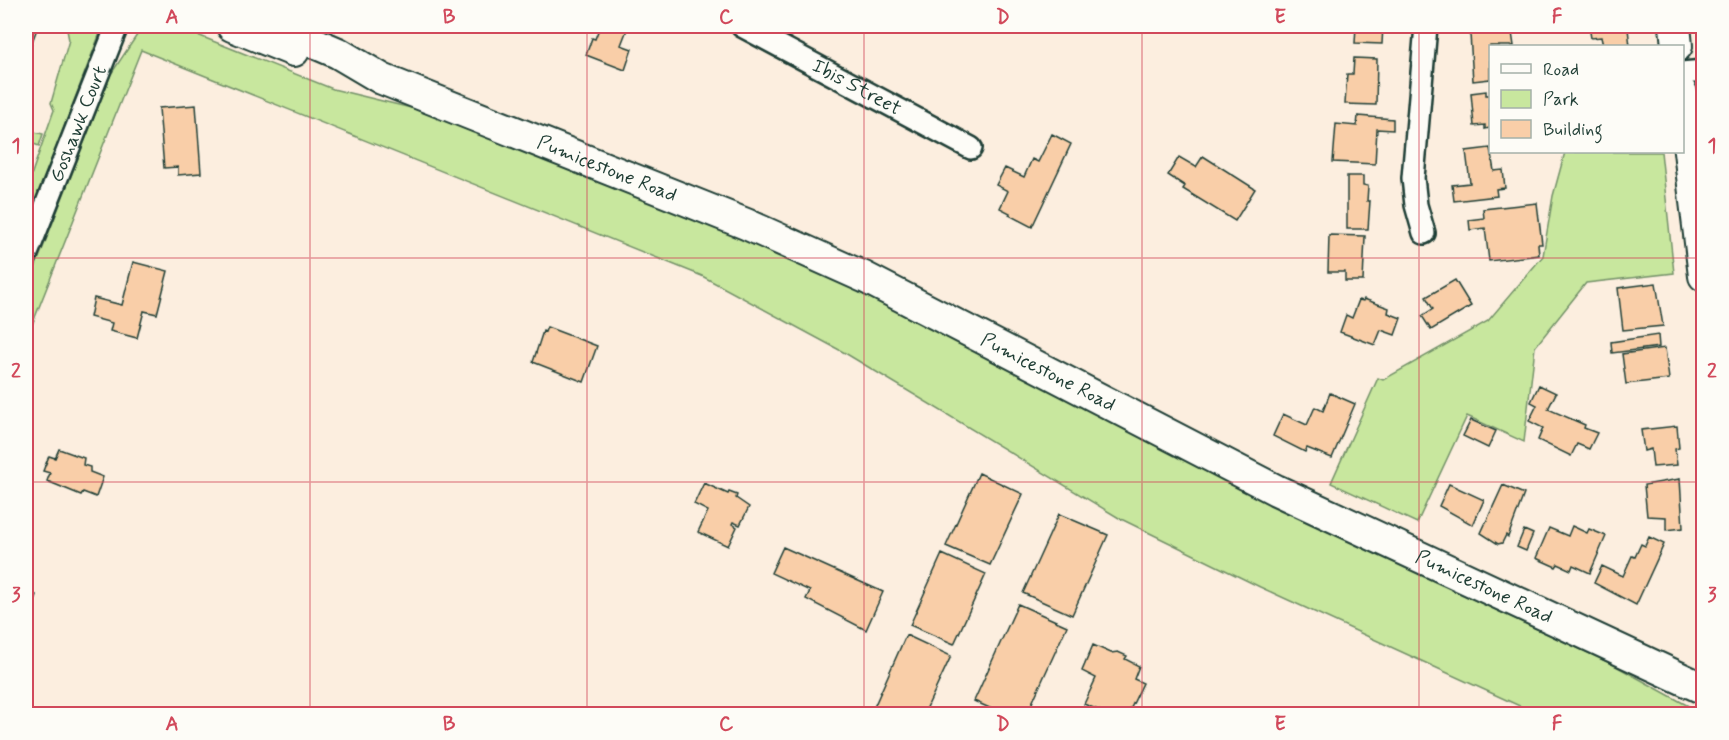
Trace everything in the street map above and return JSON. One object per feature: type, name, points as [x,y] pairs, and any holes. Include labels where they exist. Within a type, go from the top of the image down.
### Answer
[{"type":"main road","name":"Pumicestone Road","points":[[232,26],[339,69],[382,79],[746,224],[864,277],[1276,490],[1704,689]]},
{"type":"main road","name":"Pumicestone Road","points":[[275,26],[338,53],[382,79]]},
{"type":"main road","points":[[1675,26],[1677,45]]},
{"type":"main road","points":[[1684,102],[1704,276]]},
{"type":"street","name":"Goshawk Court","points":[[26,256],[117,26]]},
{"type":"street","name":"Ibis Street","points":[[742,26],[971,148]]},
{"type":"street","points":[[1424,233],[1413,189],[1426,26]]},
{"type":"street","points":[[1684,73],[1704,71]]},
{"type":"green space","points":[[62,26],[100,26],[100,33],[26,226],[26,190],[54,110],[51,103],[69,40],[67,30]]},
{"type":"green space","points":[[150,26],[175,26],[333,89],[444,116],[828,273],[1272,505],[1614,665],[1703,714],[1537,714],[1260,587],[1119,518],[845,353],[702,276],[141,50],[26,340],[26,291],[111,74],[141,29]]},
{"type":"green space","points":[[26,130],[43,134],[39,146],[26,141]]},
{"type":"green space","points":[[1565,153],[1661,153],[1674,273],[1586,283],[1535,347],[1524,442],[1467,416],[1417,523],[1331,483],[1378,378],[1383,380],[1488,321],[1543,256],[1553,196]]},
{"type":"building","points":[[26,26],[38,26],[26,58]]},
{"type":"building","points":[[600,26],[628,27],[621,45],[632,49],[625,70],[586,55],[592,38],[595,39]]},
{"type":"building","points":[[1356,26],[1383,26],[1382,44],[1355,43]]},
{"type":"building","points":[[1472,26],[1511,26],[1514,45],[1489,45],[1489,79],[1473,81],[1470,34],[1473,34]]},
{"type":"building","points":[[1589,26],[1623,26],[1623,29],[1628,29],[1630,45],[1603,45],[1601,37],[1591,38]]},
{"type":"building","points":[[1354,58],[1377,59],[1376,105],[1345,104],[1347,74],[1353,74]]},
{"type":"building","points":[[1486,91],[1486,95],[1489,95],[1489,128],[1485,129],[1485,125],[1474,126],[1471,93]]},
{"type":"building","points":[[196,105],[201,173],[178,175],[178,167],[164,168],[159,108]]},
{"type":"building","points":[[1358,116],[1393,119],[1393,130],[1377,129],[1375,164],[1333,162],[1336,124],[1357,126]]},
{"type":"building","points":[[1052,134],[1071,144],[1032,227],[1000,208],[1008,191],[996,185],[1005,168],[1024,177],[1032,159],[1038,162]]},
{"type":"building","points":[[1489,148],[1494,171],[1503,170],[1505,188],[1496,189],[1497,196],[1454,201],[1452,185],[1470,183],[1466,151]]},
{"type":"building","points":[[1203,156],[1255,189],[1235,221],[1183,189],[1185,186],[1168,175],[1179,157],[1196,167]]},
{"type":"building","points":[[1347,176],[1363,176],[1363,185],[1368,186],[1367,201],[1370,201],[1368,229],[1347,229]]},
{"type":"building","points":[[1537,203],[1542,244],[1538,244],[1539,255],[1489,261],[1485,228],[1470,230],[1469,220],[1484,218],[1483,209]]},
{"type":"building","points":[[1329,235],[1365,236],[1363,281],[1345,281],[1345,272],[1328,272]]},
{"type":"building","points":[[133,262],[168,271],[157,314],[144,311],[137,338],[110,331],[112,323],[90,317],[94,298],[122,305]]},
{"type":"building","points":[[1455,280],[1471,306],[1431,330],[1422,316],[1433,309],[1426,297]]},
{"type":"building","points":[[1656,283],[1663,326],[1623,330],[1618,288]]},
{"type":"building","points":[[1364,299],[1389,308],[1388,313],[1401,318],[1395,335],[1381,330],[1375,345],[1340,332],[1346,315],[1352,318],[1359,300]]},
{"type":"building","points":[[547,327],[597,346],[584,382],[533,362],[543,331],[545,332]]},
{"type":"building","points":[[1658,335],[1659,347],[1612,353],[1611,342]]},
{"type":"building","points":[[1665,348],[1669,379],[1626,384],[1622,354]]},
{"type":"building","points":[[1539,385],[1556,393],[1548,409],[1585,425],[1584,428],[1597,433],[1589,449],[1577,444],[1571,456],[1538,440],[1543,428],[1529,421],[1537,405],[1531,402]]},
{"type":"building","points":[[1330,393],[1355,404],[1332,458],[1307,448],[1305,452],[1273,436],[1283,414],[1307,425],[1315,407],[1323,411]]},
{"type":"building","points":[[1471,420],[1496,431],[1488,448],[1463,436]]},
{"type":"building","points":[[1677,426],[1679,448],[1675,449],[1677,465],[1653,467],[1651,449],[1644,451],[1641,430]]},
{"type":"building","points":[[59,449],[84,458],[83,465],[90,467],[90,472],[103,477],[96,497],[83,492],[81,495],[47,481],[50,473],[43,471],[49,456],[55,458]]},
{"type":"building","points":[[979,473],[1023,494],[990,565],[946,546]]},
{"type":"building","points":[[1680,479],[1683,528],[1666,530],[1666,517],[1647,516],[1644,485]]},
{"type":"building","points":[[704,483],[728,494],[729,492],[737,495],[736,498],[749,507],[740,525],[733,522],[732,524],[737,527],[728,546],[698,532],[708,511],[694,504]]},
{"type":"building","points":[[1449,484],[1484,500],[1473,525],[1439,506]]},
{"type":"building","points":[[1503,485],[1524,494],[1508,537],[1506,535],[1502,543],[1498,544],[1481,533]]},
{"type":"building","points":[[1059,514],[1108,535],[1072,615],[1023,593]]},
{"type":"building","points":[[1572,526],[1587,533],[1589,529],[1606,536],[1590,573],[1573,565],[1571,570],[1558,564],[1556,567],[1536,558],[1549,528],[1568,536]]},
{"type":"building","points":[[1524,530],[1533,534],[1526,551],[1517,547]]},
{"type":"building","points":[[1649,537],[1664,544],[1636,605],[1594,583],[1602,566],[1623,576],[1632,556],[1635,557],[1641,544],[1645,546]]},
{"type":"building","points":[[783,547],[883,592],[866,630],[806,599],[810,591],[771,573]]},
{"type":"building","points":[[942,554],[986,574],[954,644],[910,625]]},
{"type":"building","points":[[26,583],[30,585],[28,592],[36,595],[26,624]]},
{"type":"building","points":[[1018,604],[1067,626],[1027,714],[1003,714],[974,701]]},
{"type":"building","points":[[906,635],[951,656],[924,714],[871,714]]},
{"type":"building","points":[[1093,645],[1111,653],[1118,652],[1127,656],[1125,659],[1139,666],[1134,679],[1143,683],[1128,714],[1099,714],[1101,711],[1084,704],[1096,678],[1082,671]]},
{"type":"building","points":[[971,709],[983,714],[968,714]]}]
